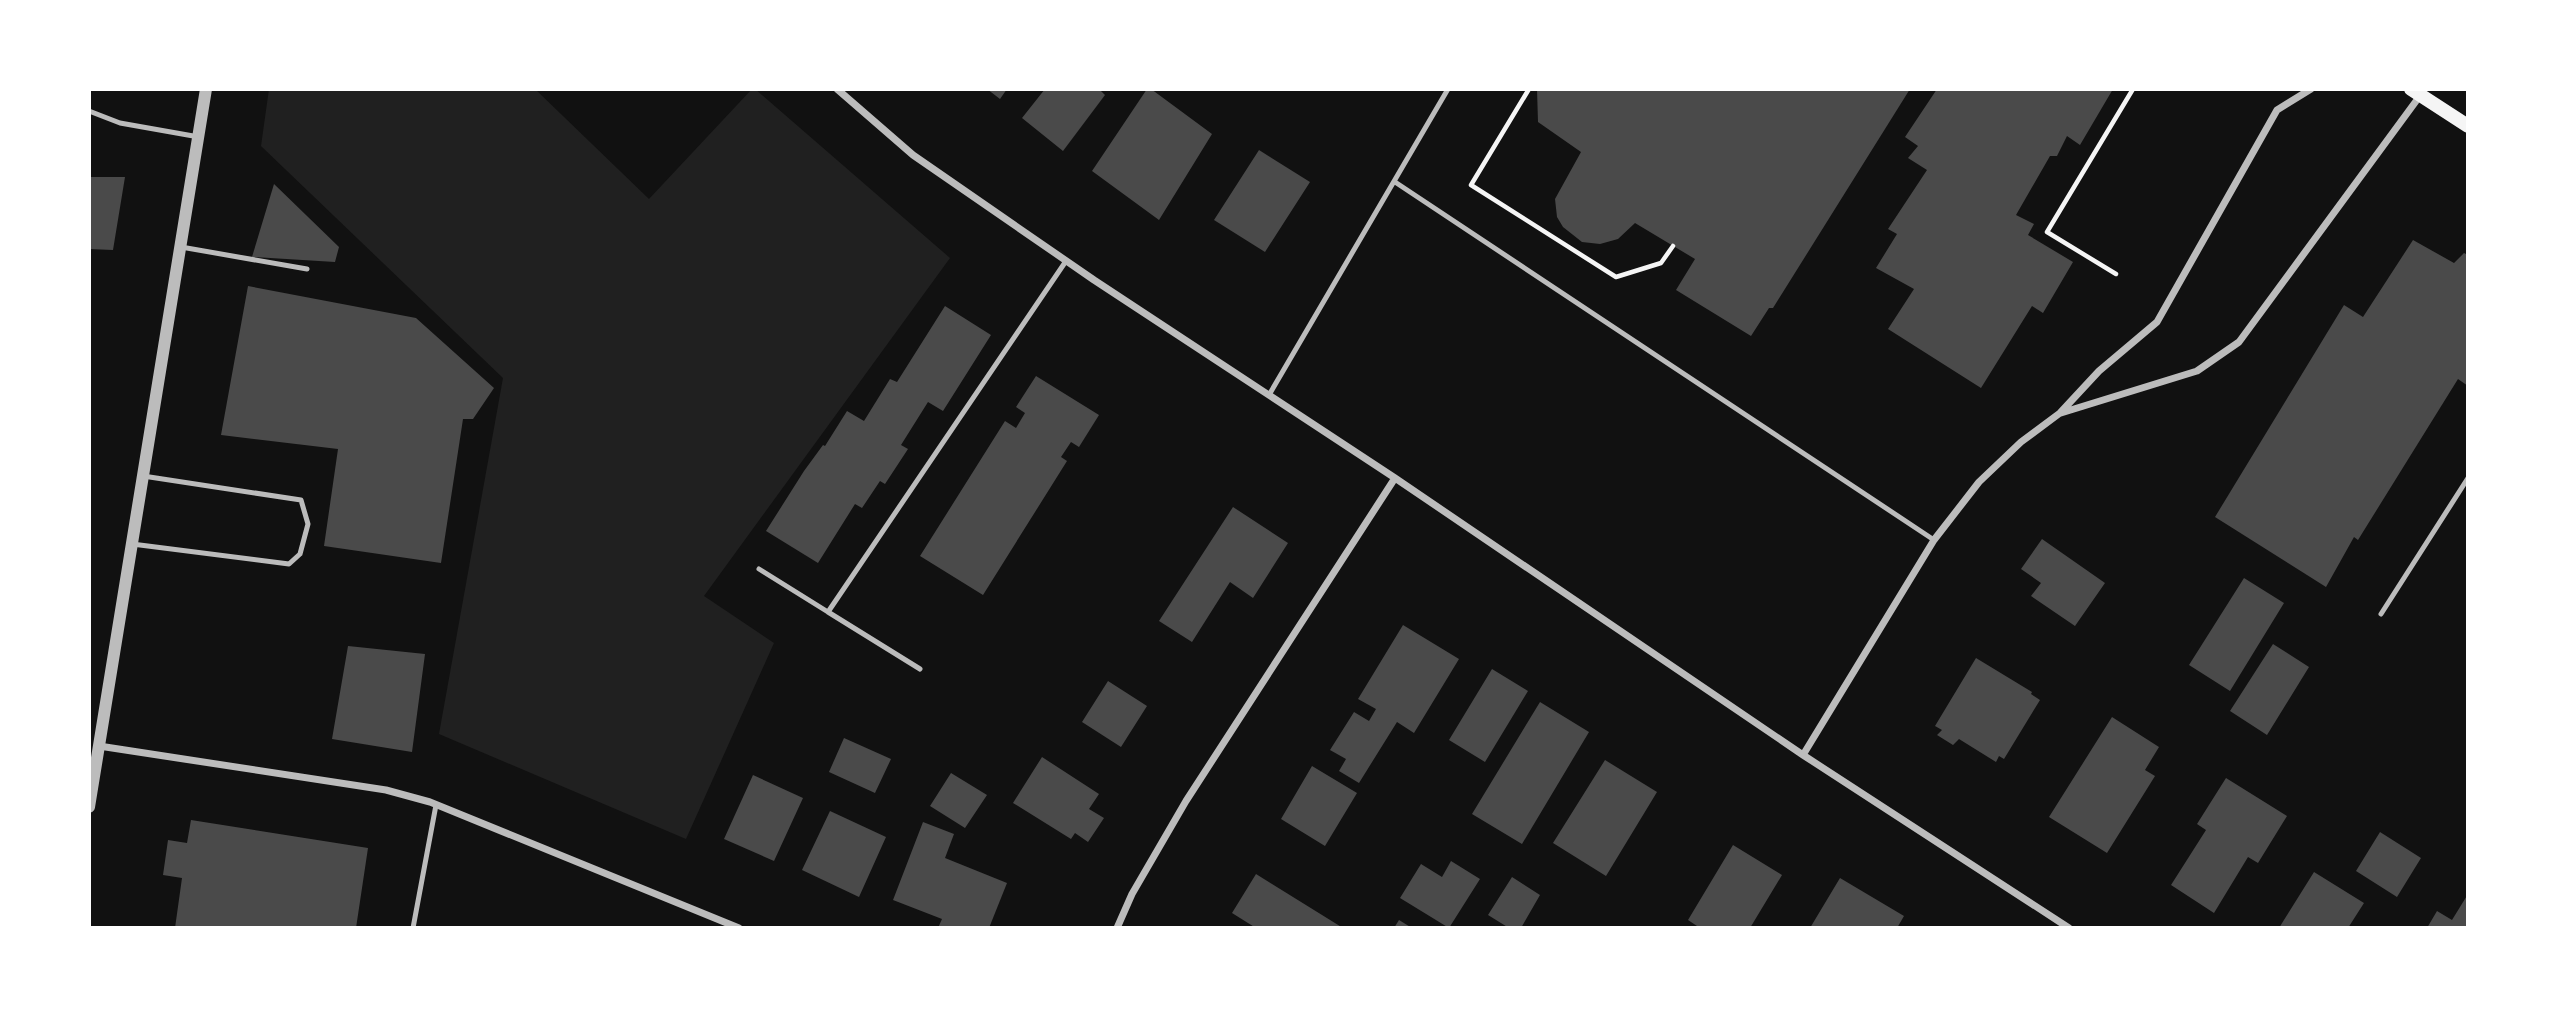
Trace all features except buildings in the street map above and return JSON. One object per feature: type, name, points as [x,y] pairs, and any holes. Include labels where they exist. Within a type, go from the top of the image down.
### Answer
[{"type":"main road","points":[[2418,92],[2468,126]]},
{"type":"street","points":[[89,807],[206,89]]},
{"type":"street","points":[[838,89],[913,155],[1066,261],[1395,478],[1803,755],[2069,928]]},
{"type":"street","points":[[1803,755],[1934,540],[1979,482],[2021,442],[2060,413],[2099,371],[2157,323],[2277,110],[2311,89]]},
{"type":"street","points":[[2060,413],[2197,371],[2239,342],[2418,92]]},
{"type":"street","points":[[1116,928],[1132,894],[1186,801],[1395,478]]},
{"type":"street","points":[[99,746],[386,790],[436,805],[739,928]]},
{"type":"lane","points":[[1269,395],[1448,89]]},
{"type":"lane","points":[[89,111],[120,123],[199,137]]},
{"type":"lane","points":[[1395,182],[1934,540]]},
{"type":"lane","points":[[181,247],[307,270]]},
{"type":"lane","points":[[828,612],[1066,261]]},
{"type":"lane","points":[[132,544],[289,564],[300,554],[308,524],[301,500],[143,476]]},
{"type":"lane","points":[[2381,614],[2468,478]]},
{"type":"lane","points":[[758,569],[920,669]]},
{"type":"lane","points":[[413,928],[436,805]]},
{"type":"path","points":[[1529,89],[1471,185],[1616,277],[1661,263],[1673,246]]},
{"type":"path","points":[[2116,274],[2046,232],[2133,89]]},
{"type":"shaded area","points":[[269,89],[535,89],[649,199],[752,89],[755,89],[950,258],[704,596],[774,643],[686,839],[439,734],[503,378],[261,146]]}]
